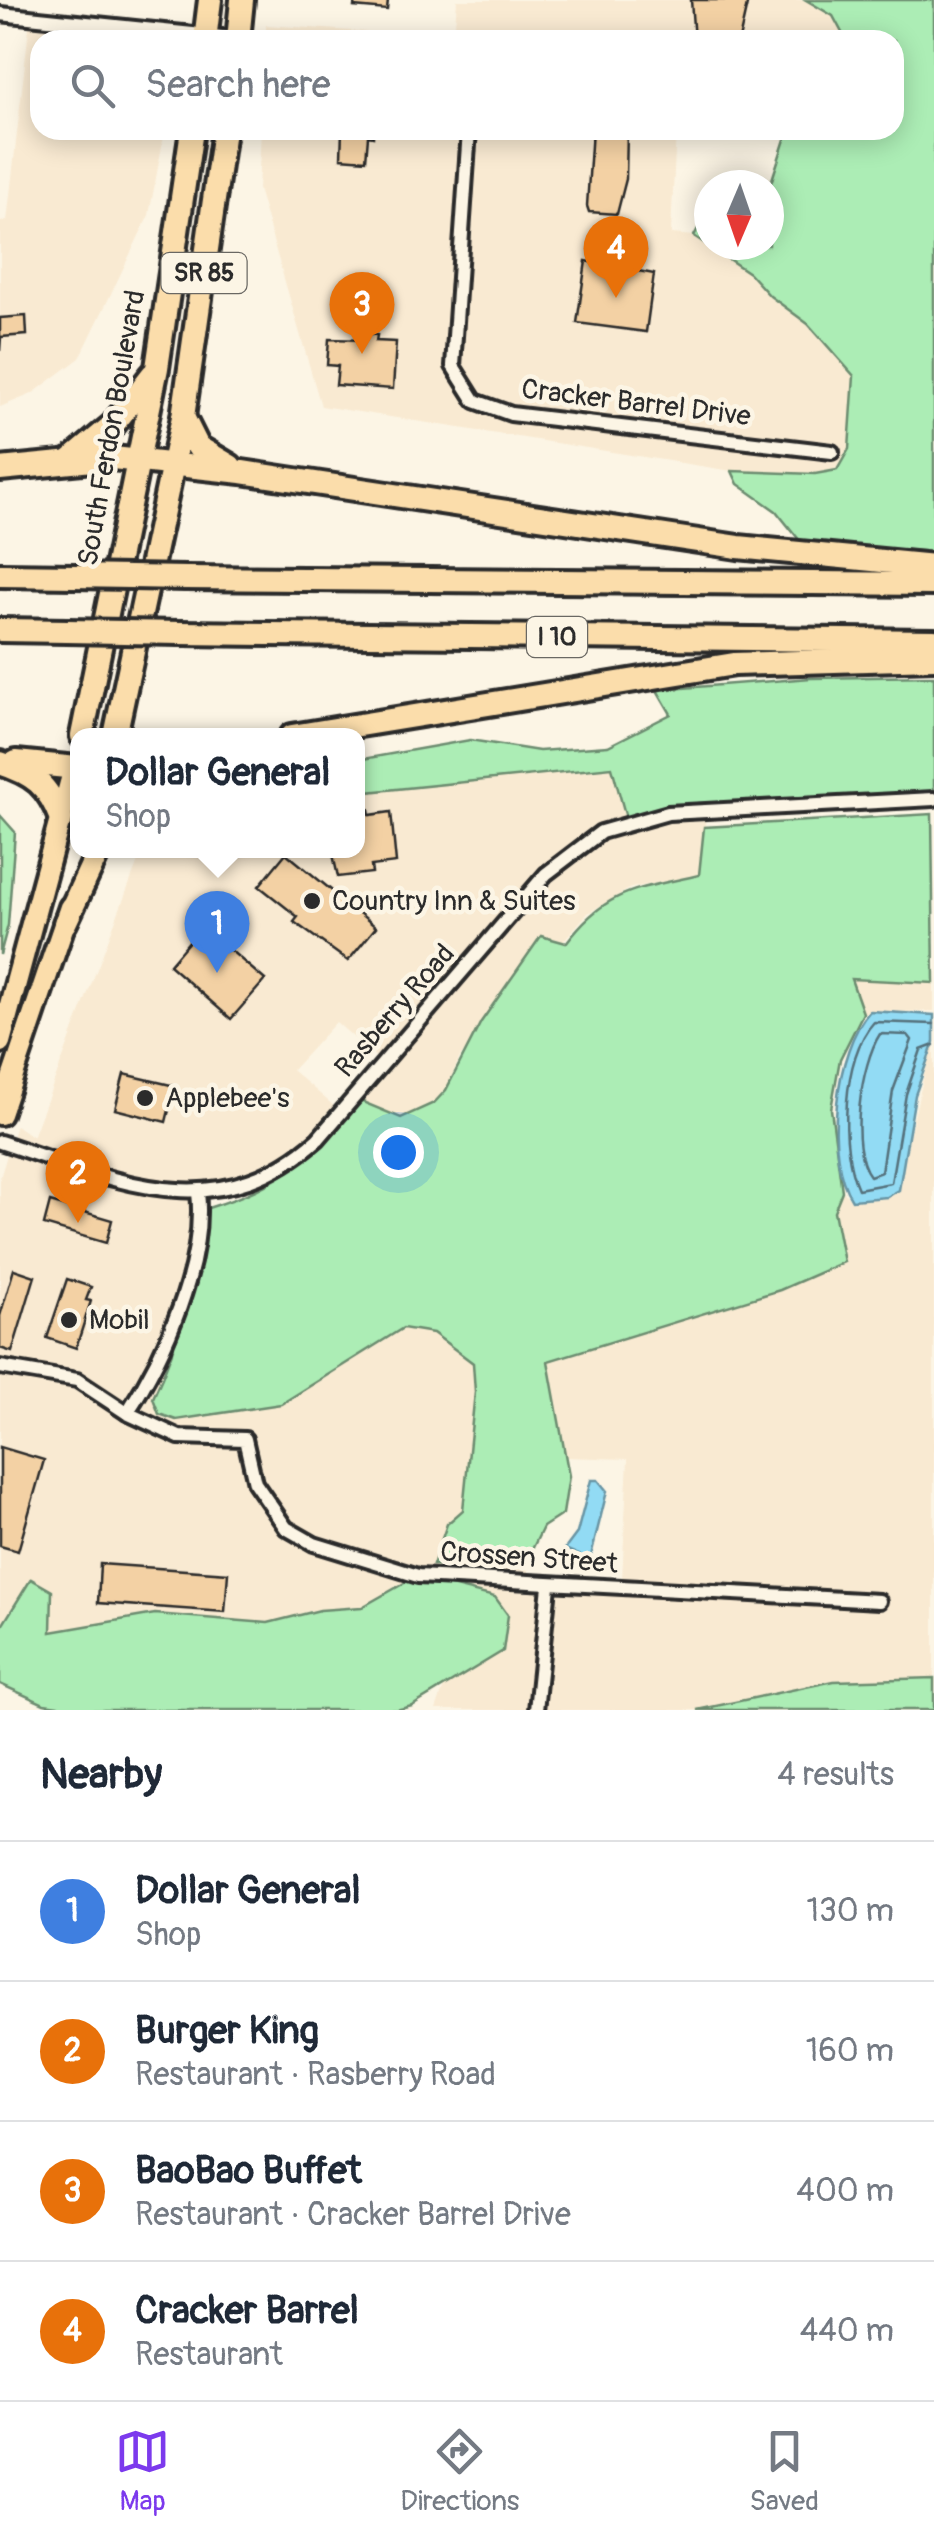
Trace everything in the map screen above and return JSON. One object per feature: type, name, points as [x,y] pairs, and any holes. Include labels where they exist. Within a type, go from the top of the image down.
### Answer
[{"type":"highway","points":[[206,30],[210,0]]},
{"type":"highway","points":[[239,30],[242,0]]},
{"type":"highway","name":"South Ferdon Boulevard","points":[[84,728],[139,462],[190,140]]},
{"type":"highway","name":"SR 85","points":[[117,728],[183,416],[223,140]]},
{"type":"highway","points":[[70,460],[113,425],[156,368]]},
{"type":"highway","points":[[183,416],[198,447],[242,472]]},
{"type":"highway","points":[[0,470],[70,460],[174,465],[738,548],[934,566]]},
{"type":"highway","name":"I 10","points":[[0,575],[934,584]]},
{"type":"highway","name":"I 10","points":[[0,630],[934,641]]},
{"type":"highway","points":[[341,728],[734,664],[934,658]]},
{"type":"highway","points":[[0,761],[70,764]]},
{"type":"highway","points":[[0,761],[41,781],[61,819]]},
{"type":"highway","points":[[66,923],[95,858]]},
{"type":"main road","points":[[0,1042],[70,786]]},
{"type":"main road","points":[[0,1114],[66,923],[84,858]]},
{"type":"street","points":[[0,14],[137,30]]},
{"type":"street","name":"Cracker Barrel Drive","points":[[467,140],[452,366],[474,400],[498,412],[832,452]]},
{"type":"street","name":"Rasberry Road","points":[[0,1142],[134,1186],[198,1192],[262,1177],[318,1140],[546,874],[601,832],[668,812],[934,799]]},
{"type":"street","points":[[0,1368],[77,1380],[127,1413],[164,1350],[198,1238],[198,1192]]},
{"type":"street","name":"Crossen Street","points":[[127,1413],[179,1437],[245,1439],[254,1483],[286,1528],[314,1544],[439,1580],[878,1601]]},
{"type":"street","points":[[536,1710],[549,1586]]},
{"type":"shaded area","points":[[457,0],[806,0],[833,16],[841,30],[455,30]]},
{"type":"shaded area","points":[[30,19],[118,30],[30,30],[30,140],[163,140],[149,215],[80,358],[32,394],[0,407],[0,222],[7,221]]},
{"type":"shaded area","points":[[266,25],[338,30],[266,30]]},
{"type":"shaded area","points":[[260,140],[676,140],[671,234],[694,236],[694,260],[730,260],[749,273],[770,296],[808,324],[854,376],[849,449],[836,470],[815,474],[732,471],[321,406],[258,189]]},
{"type":"shaded area","points":[[613,767],[626,817],[706,813],[700,875],[631,888],[588,913],[460,1057],[446,1090],[434,1103],[401,1118],[345,1094],[377,1058],[336,1022],[292,1070],[335,1107],[293,1152],[209,1198],[204,1244],[172,1357],[153,1398],[176,1420],[281,1404],[403,1328],[433,1333],[473,1363],[475,1392],[463,1510],[447,1524],[434,1565],[524,1566],[533,1576],[622,1579],[628,1459],[566,1457],[548,1361],[780,1290],[844,1263],[834,1211],[842,1191],[853,1201],[885,1192],[898,1181],[934,1035],[934,1678],[834,1681],[697,1710],[436,1710],[444,1687],[503,1651],[415,1577],[362,1607],[320,1610],[268,1623],[155,1614],[51,1632],[0,1629],[0,1178],[16,1125],[33,1137],[139,858],[365,858],[365,792]]},
{"type":"shaded area","points":[[851,978],[934,983],[934,1011],[863,1013]]},
{"type":"green space","points":[[806,0],[934,0],[934,552],[801,542],[776,511],[738,484],[732,471],[815,474],[837,470],[849,449],[854,376],[808,324],[730,260],[784,260],[784,170],[775,170],[785,140],[904,140],[904,30],[841,30],[833,16]]},
{"type":"green space","points":[[934,676],[934,798],[626,818],[612,767],[365,792],[365,759],[470,740],[539,751],[608,746],[671,714],[657,690],[811,678]]},
{"type":"green space","points":[[932,814],[934,983],[851,979],[863,1013],[840,1059],[831,1109],[842,1191],[834,1211],[844,1262],[780,1290],[548,1361],[569,1476],[563,1514],[543,1527],[524,1566],[433,1565],[447,1524],[463,1510],[475,1392],[473,1363],[433,1333],[403,1328],[281,1404],[176,1420],[159,1414],[153,1398],[187,1305],[208,1208],[257,1189],[293,1168],[324,1140],[358,1100],[401,1118],[434,1103],[446,1090],[481,1022],[541,936],[566,943],[610,901],[641,888],[699,875],[704,827]]},
{"type":"green space","points":[[0,815],[15,832],[8,925],[0,955]]},
{"type":"green space","points":[[415,1577],[495,1597],[508,1615],[503,1651],[412,1706],[396,1710],[86,1710],[44,1704],[0,1684],[0,1629],[31,1579],[52,1591],[51,1632],[155,1614],[268,1623],[320,1610],[362,1607]]},
{"type":"green space","points":[[934,1678],[934,1710],[697,1710],[834,1681]]},
{"type":"water","points":[[870,1011],[934,1015],[934,1042],[915,1095],[899,1190],[887,1197],[852,1200],[838,1158],[837,1104],[848,1051]]},
{"type":"water","points":[[591,1480],[598,1480],[607,1491],[590,1560],[565,1549],[577,1533]]},
{"type":"building","points":[[355,0],[388,0],[387,10],[354,7]]},
{"type":"building","points":[[691,0],[748,0],[741,30],[693,30]]},
{"type":"building","points":[[342,140],[368,140],[366,160],[341,158]]},
{"type":"building","points":[[591,140],[627,140],[626,179],[617,214],[589,212]]},
{"type":"building","points":[[586,261],[654,274],[646,332],[577,323]]},
{"type":"building","points":[[26,316],[27,335],[1,337],[0,351],[0,318]]},
{"type":"building","points":[[366,334],[377,335],[376,341],[396,342],[393,389],[336,385],[338,366],[327,365],[329,339],[366,340]]},
{"type":"building","points":[[365,809],[369,809],[370,815],[391,812],[396,863],[371,866],[372,873],[338,877],[334,858],[365,858]]},
{"type":"building","name":"Country Inn & Suites","points":[[282,858],[292,858],[376,927],[348,961],[294,922],[298,917],[259,886]]},
{"type":"building","points":[[202,926],[265,980],[231,1019],[169,965]]},
{"type":"building","name":"Applebee's","points":[[124,1074],[175,1086],[166,1122],[115,1109]]},
{"type":"building","points":[[50,1202],[112,1220],[106,1243],[44,1225]]},
{"type":"building","name":"Mobil","points":[[14,1269],[35,1276],[12,1352],[0,1348],[0,1316]]},
{"type":"building","name":"Mobil","points":[[67,1279],[91,1287],[86,1300],[91,1301],[76,1348],[47,1338]]},
{"type":"building","points":[[0,1447],[44,1460],[18,1551],[0,1546]]},
{"type":"building","points":[[100,1564],[228,1573],[225,1612],[98,1603]]},
{"type":"place","name":"Cracker Barrel","points":[[616,298]]},
{"type":"place","name":"BaoBao Buffet","points":[[362,354]]},
{"type":"place","name":"Country Inn & Suites","points":[[312,901]]},
{"type":"place","name":"Dollar General","points":[[217,973]]},
{"type":"place","name":"Applebee's","points":[[145,1098]]},
{"type":"place","name":"Burger King","points":[[78,1223]]},
{"type":"place","name":"Mobil","points":[[69,1320]]}]
